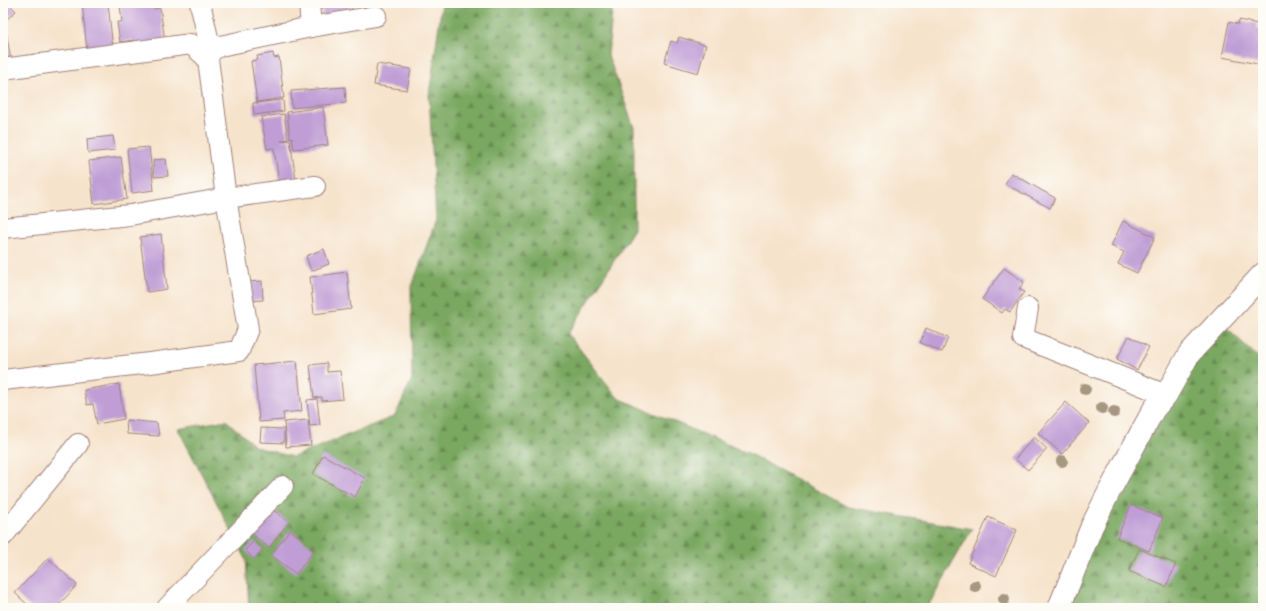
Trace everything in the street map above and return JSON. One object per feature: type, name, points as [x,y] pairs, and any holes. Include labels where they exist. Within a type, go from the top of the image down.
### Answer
[{"type":"street","points":[[3,380],[239,351],[248,329],[226,198],[210,55],[200,3]]},
{"type":"street","points":[[309,3],[311,27]]},
{"type":"street","points":[[210,55],[220,46],[311,27],[376,16]]},
{"type":"street","points":[[3,69],[191,44],[210,55]]},
{"type":"street","points":[[3,228],[130,215],[226,198],[316,186]]},
{"type":"street","points":[[1059,608],[1095,520],[1154,409],[1166,395],[1189,354],[1263,274]]},
{"type":"street","points":[[1028,308],[1023,338],[1166,395]]},
{"type":"street","points":[[3,536],[78,444]]},
{"type":"street","points":[[166,608],[283,486]]},
{"type":"green space","points":[[442,3],[613,3],[608,55],[634,128],[634,229],[568,334],[618,398],[748,453],[848,507],[972,529],[927,608],[249,608],[246,559],[178,429],[226,420],[256,447],[293,457],[395,416],[412,379],[411,288],[436,220],[429,95]]},
{"type":"green space","points":[[1223,324],[1263,362],[1263,608],[1069,608],[1090,523],[1164,390]]},
{"type":"building","points":[[82,3],[108,3],[113,49],[87,51]]},
{"type":"building","points":[[130,3],[152,3],[153,9],[160,8],[165,41],[135,45],[134,40],[120,42],[117,22],[122,22],[120,5]]},
{"type":"building","points":[[321,3],[351,3],[353,15],[324,19]]},
{"type":"building","points":[[10,5],[16,11],[5,21],[3,20],[3,9],[5,10]]},
{"type":"building","points":[[1239,20],[1258,24],[1257,28],[1263,29],[1263,65],[1222,57],[1229,22],[1238,24]]},
{"type":"building","points":[[5,24],[11,61],[3,62],[3,25]]},
{"type":"building","points":[[679,37],[706,45],[698,73],[664,63],[671,41],[677,43]]},
{"type":"building","points":[[273,53],[274,58],[279,57],[284,98],[257,102],[251,61],[258,60],[257,56]]},
{"type":"building","points":[[377,64],[411,69],[407,90],[374,85]]},
{"type":"building","points":[[345,87],[346,103],[292,108],[291,91]]},
{"type":"building","points":[[283,100],[284,111],[254,115],[253,103]]},
{"type":"building","points":[[323,107],[328,145],[294,149],[292,137],[290,138],[287,112]]},
{"type":"building","points":[[284,114],[288,139],[281,141],[290,140],[296,180],[279,182],[274,148],[267,149],[261,117]]},
{"type":"building","points":[[113,136],[115,150],[88,153],[87,139]]},
{"type":"building","points":[[149,147],[154,190],[132,193],[127,149]]},
{"type":"building","points":[[121,157],[127,199],[94,204],[89,161]]},
{"type":"building","points":[[166,159],[168,176],[154,177],[153,160]]},
{"type":"building","points":[[1011,173],[1055,198],[1050,208],[1005,184]]},
{"type":"building","points":[[1123,221],[1155,237],[1137,273],[1118,264],[1124,252],[1111,246]]},
{"type":"building","points":[[161,234],[167,289],[147,292],[140,237]]},
{"type":"building","points":[[324,249],[329,264],[311,271],[306,256]]},
{"type":"building","points":[[1004,268],[1024,282],[1019,289],[1024,292],[1010,312],[1005,309],[1002,313],[982,299]]},
{"type":"building","points":[[347,272],[351,309],[314,314],[310,277]]},
{"type":"building","points":[[262,281],[263,300],[249,301],[247,282]]},
{"type":"building","points":[[926,328],[948,338],[942,352],[920,343]]},
{"type":"building","points":[[1129,336],[1149,347],[1137,370],[1117,359]]},
{"type":"building","points":[[297,361],[302,411],[283,413],[284,420],[259,422],[254,365]]},
{"type":"building","points":[[327,363],[327,372],[340,371],[343,399],[322,401],[322,397],[314,398],[310,365]]},
{"type":"building","points":[[119,384],[124,419],[97,424],[93,404],[87,405],[84,390]]},
{"type":"building","points":[[317,399],[320,425],[310,426],[307,400]]},
{"type":"building","points":[[1066,402],[1089,423],[1062,454],[1038,433]]},
{"type":"building","points":[[126,420],[157,423],[159,436],[127,434]]},
{"type":"building","points":[[308,420],[311,445],[286,447],[284,422]]},
{"type":"building","points":[[261,428],[284,429],[284,443],[260,442]]},
{"type":"building","points":[[1034,437],[1047,449],[1028,470],[1015,459]]},
{"type":"building","points":[[323,455],[365,478],[355,497],[313,474]]},
{"type":"building","points":[[1131,505],[1163,518],[1149,551],[1117,538]]},
{"type":"building","points":[[272,509],[289,522],[269,548],[252,534]]},
{"type":"building","points":[[988,517],[1017,530],[996,576],[968,563]]},
{"type":"building","points":[[290,530],[315,549],[296,574],[271,555]]},
{"type":"building","points":[[254,541],[263,549],[254,559],[245,550]]},
{"type":"building","points":[[1139,549],[1176,564],[1166,587],[1129,571]]},
{"type":"building","points":[[48,558],[77,585],[56,608],[31,608],[15,593]]}]
